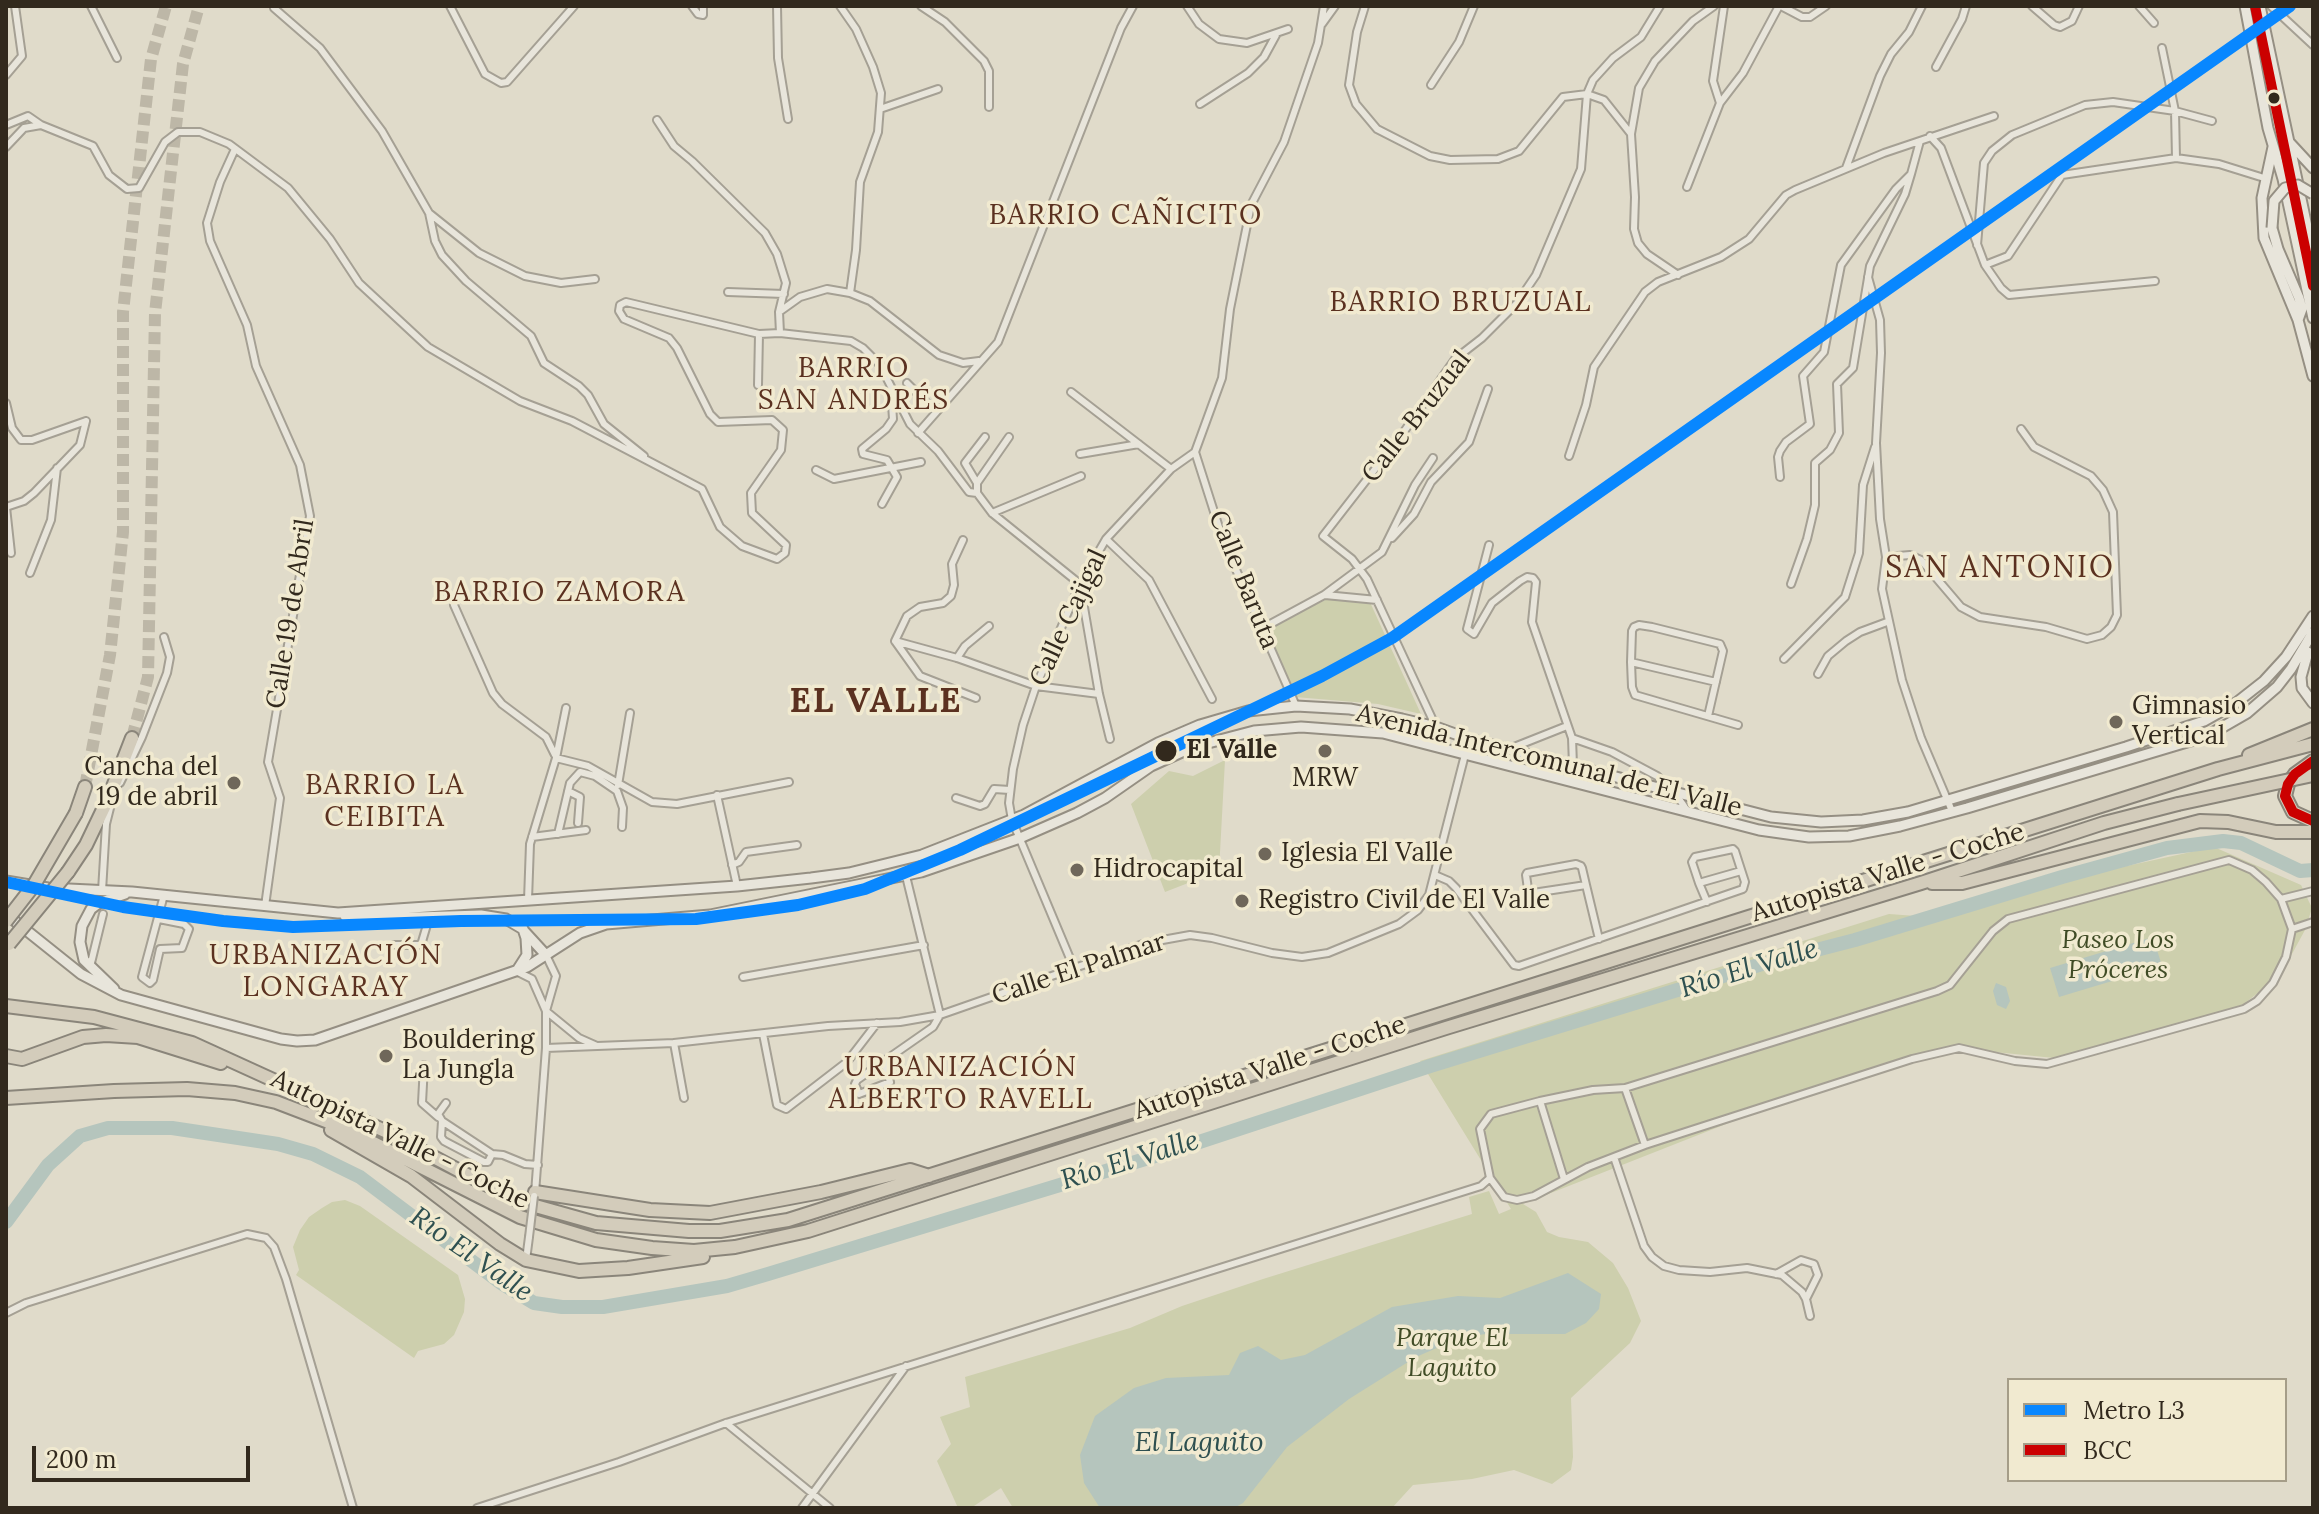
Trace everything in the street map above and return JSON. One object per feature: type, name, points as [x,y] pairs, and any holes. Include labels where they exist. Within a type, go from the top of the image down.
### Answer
[{"type":"highway","points":[[2218,769],[2313,729]]},
{"type":"highway","points":[[7,946],[68,872],[96,824],[132,738]]},
{"type":"highway","name":"Autopista Valle - Coche","points":[[6,1006],[94,1017],[178,1039],[263,1074],[385,1131],[514,1200],[596,1223],[689,1231],[741,1228],[788,1220],[983,1161],[1335,1046],[2218,769],[2313,744]]},
{"type":"highway","points":[[2313,761],[2295,774],[2285,796],[2293,812],[2313,821]]},
{"type":"highway","name":"Autopista Valle - Coche","points":[[6,1098],[187,1089],[235,1093],[294,1108],[344,1128],[520,1217],[596,1240],[652,1248],[694,1251],[735,1247],[808,1231],[2104,823],[2313,775]]},
{"type":"highway","points":[[6,921],[34,885],[76,813],[85,787]]},
{"type":"highway","points":[[1921,883],[1962,883],[2200,821],[2228,822],[2276,832],[2313,832]]},
{"type":"highway","points":[[6,1056],[22,1059],[83,1037],[138,1037],[249,1074],[263,1074]]},
{"type":"highway","points":[[294,1108],[411,1176],[500,1244],[526,1260],[579,1271],[628,1268],[733,1252],[771,1244],[808,1231]]},
{"type":"highway","points":[[535,1194],[650,1210],[701,1213],[808,1195],[910,1170],[929,1176]]},
{"type":"main road","points":[[2245,6],[2273,147],[2283,179],[2312,316]]},
{"type":"main road","points":[[2264,7],[2313,255]]},
{"type":"main road","points":[[2289,142],[2313,168]]},
{"type":"main road","points":[[2273,147],[2264,178],[2261,219],[2264,238],[2298,320],[2313,376]]},
{"type":"main road","points":[[2298,320],[2302,309],[2272,228],[2274,201],[2285,188],[2298,185],[2313,194]]},
{"type":"main road","points":[[2293,282],[2304,293],[2312,316]]},
{"type":"main road","points":[[2311,631],[2313,606]]},
{"type":"main road","points":[[2313,616],[2301,677],[2302,688],[2313,703]]},
{"type":"main road","name":"Avenida Intercomunal de El Valle","points":[[6,881],[48,888],[132,892],[338,913],[737,886],[811,878],[922,855],[1012,820],[1158,743],[1200,725],[1248,711],[1296,706],[1365,711],[1436,727],[1469,739],[1771,817],[1821,822],[1884,817],[2204,721],[2236,703],[2264,681],[2311,631]]},
{"type":"main road","name":"Avenida Intercomunal de El Valle","points":[[6,914],[81,974],[121,995],[182,1014],[297,1041],[315,1040],[536,963],[580,933],[606,924],[710,915],[906,876],[1020,838],[1077,813],[1151,766],[1175,755],[1213,740],[1254,731],[1301,727],[1383,733],[1759,830],[1822,837],[1849,836],[1900,826],[2207,736],[2247,713],[2277,687],[2291,669],[2311,631]]},
{"type":"main road","points":[[121,995],[90,967],[80,951],[82,926],[86,916],[99,903],[132,892]]},
{"type":"main road","points":[[338,913],[354,919],[492,916],[512,921],[546,955]]},
{"type":"main road","points":[[515,971],[528,951],[523,929]]},
{"type":"street","points":[[6,75],[22,56],[15,6]]},
{"type":"street","points":[[91,6],[117,58]]},
{"type":"street","points":[[450,6],[485,74],[501,83],[507,82],[574,6]]},
{"type":"street","points":[[692,6],[703,15],[703,6]]},
{"type":"street","points":[[777,6],[778,58],[788,119]]},
{"type":"street","points":[[840,6],[856,29],[881,93],[878,132],[860,182],[850,293]]},
{"type":"street","points":[[921,6],[945,22],[984,61],[989,71],[989,107]]},
{"type":"street","points":[[918,433],[998,342],[1121,28],[1133,6]]},
{"type":"street","points":[[1187,6],[1199,24],[1219,39],[1247,43],[1288,29]]},
{"type":"street","points":[[1195,452],[1222,378],[1230,309],[1251,205],[1284,142],[1303,91],[1324,6]]},
{"type":"street","points":[[1322,24],[1335,6]]},
{"type":"street","points":[[1365,6],[1349,85],[1356,104],[1377,129],[1430,156],[1450,160],[1510,157],[1543,125],[1563,97],[1587,94],[1611,106],[1631,134]]},
{"type":"street","points":[[1431,85],[1459,42],[1474,6]]},
{"type":"street","points":[[1587,94],[1593,80],[1613,58],[1641,37],[1660,6]]},
{"type":"street","points":[[1687,187],[1720,103],[1743,73],[1784,7],[1802,17],[1810,17],[1826,6]]},
{"type":"street","points":[[1845,169],[1880,76],[1922,6]]},
{"type":"street","points":[[1936,67],[1966,6]]},
{"type":"street","points":[[2032,6],[2060,27],[2072,21],[2079,6]]},
{"type":"street","points":[[2139,6],[2154,23]]},
{"type":"street","points":[[1720,7],[1713,81],[1720,103]]},
{"type":"street","points":[[1678,275],[1647,254],[1638,243],[1634,229],[1631,134],[1639,88],[1655,61],[1693,21],[1720,7]]},
{"type":"street","points":[[2264,7],[2313,45]]},
{"type":"street","points":[[274,8],[320,48],[382,131],[429,213],[435,241],[454,269],[531,336],[544,363],[588,395],[604,424],[659,468]]},
{"type":"street","points":[[1200,104],[1248,73],[1264,57],[1276,35]]},
{"type":"street","points":[[2162,48],[2175,111],[2176,158]]},
{"type":"street","points":[[880,109],[938,89]]},
{"type":"street","name":"Calle Bruzual","points":[[1436,727],[1360,570],[1352,559],[1323,536],[1403,433],[1455,359],[1482,338],[1517,303],[1536,275],[1581,169],[1587,94]]},
{"type":"street","points":[[1977,245],[1981,170],[1987,156],[2006,138],[2085,105],[2113,102],[2175,111],[2212,121]]},
{"type":"street","points":[[6,125],[28,116],[41,125],[93,146],[109,175],[127,189],[139,188],[165,142],[178,132],[200,132],[235,149],[288,188],[330,239],[359,283],[428,347],[520,401],[572,421],[702,489],[720,527],[742,546],[777,559],[785,553],[786,545],[752,513],[751,493],[781,450],[783,430],[772,420],[718,422],[710,414],[677,348],[669,338],[624,319],[619,311],[620,305],[626,302],[759,334],[843,339],[858,344],[880,365],[910,424],[952,467],[969,492],[977,493]]},
{"type":"street","points":[[1569,456],[1586,405],[1594,367],[1645,292],[1658,282],[1721,257],[1749,239],[1786,195],[1795,190],[1930,136],[1994,116]]},
{"type":"street","points":[[657,120],[674,146],[765,233],[777,254],[786,283],[779,312],[780,333]]},
{"type":"street","points":[[6,147],[24,128],[41,125]]},
{"type":"street","points":[[1930,136],[1941,148],[1985,265],[2009,295],[2155,281]]},
{"type":"street","points":[[1791,584],[1815,505],[1815,463],[1830,450],[1839,433],[1837,384],[1853,368],[1868,277],[1875,254],[1897,212],[1920,141]]},
{"type":"street","name":"Calle 19 de Abril","points":[[235,149],[207,223],[210,241],[247,325],[256,366],[300,465],[310,516],[268,762],[280,798],[265,907]]},
{"type":"street","points":[[1985,265],[2008,256],[2062,175],[2176,158],[2219,164],[2264,178]]},
{"type":"street","points":[[1780,477],[1780,451],[1786,442],[1810,424],[1803,376],[1824,352],[1841,265],[1896,189],[1911,174]]},
{"type":"street","points":[[429,213],[479,253],[525,276],[561,283],[595,279]]},
{"type":"street","points":[[1868,277],[1880,320],[1876,443],[1880,519],[1886,557],[1882,589],[1887,622],[1921,738],[1952,811]]},
{"type":"street","points":[[779,312],[800,297],[827,289],[850,293],[870,301],[939,355],[963,363],[981,361]]},
{"type":"street","points":[[728,292],[784,294]]},
{"type":"street","points":[[758,385],[759,334]]},
{"type":"street","points":[[907,383],[936,412]]},
{"type":"street","points":[[882,504],[897,477],[887,460],[863,454],[862,449],[893,419],[891,387]]},
{"type":"street","points":[[1263,628],[1324,595],[1382,552],[1414,514],[1431,482],[1469,442],[1488,389]]},
{"type":"street","points":[[1071,392],[1171,469]]},
{"type":"street","points":[[6,403],[14,434],[21,440],[32,440],[86,421],[80,445],[24,501],[6,507],[11,553]]},
{"type":"street","points":[[1886,557],[1910,555],[1921,560],[1961,607],[1980,617],[2046,627],[2087,639],[2102,635],[2111,627],[2117,615],[2113,512],[2091,476],[2034,447],[2021,429]]},
{"type":"street","points":[[985,437],[965,463],[977,483],[977,493],[992,513],[1080,584],[1110,739]]},
{"type":"street","points":[[977,483],[1009,437]]},
{"type":"street","points":[[1784,659],[1845,597],[1859,553],[1863,485],[1876,443]]},
{"type":"street","points":[[1080,454],[1139,444]]},
{"type":"street","name":"Calle Cajigal","points":[[1074,968],[1012,820],[1010,790],[1023,725],[1036,686],[1080,584],[1106,539],[1171,469],[1195,452]]},
{"type":"street","name":"Calle Baruta","points":[[1195,452],[1223,540],[1296,706]]},
{"type":"street","points":[[1390,541],[1415,485],[1433,458]]},
{"type":"street","points":[[816,470],[834,479],[921,462]]},
{"type":"street","points":[[30,573],[51,520],[57,468]]},
{"type":"street","points":[[992,513],[1081,476]]},
{"type":"street","points":[[1106,539],[1149,580],[1212,699]]},
{"type":"street","points":[[895,641],[907,616],[920,607],[943,603],[951,596],[954,585],[952,564],[963,540]]},
{"type":"street","points":[[1489,545],[1467,629],[1474,634],[1492,603],[1520,581],[1533,578],[1536,582],[1532,622],[1572,738],[1573,765]]},
{"type":"street","points":[[1324,595],[1377,600]]},
{"type":"street","points":[[454,605],[493,693],[502,704],[546,737],[556,758]]},
{"type":"street","points":[[1818,674],[1828,656],[1846,641],[1887,622]]},
{"type":"street","points":[[1708,716],[1723,651],[1720,644],[1639,625],[1632,631],[1632,687],[1635,695],[1738,725]]},
{"type":"street","points":[[957,658],[965,646],[989,626]]},
{"type":"street","points":[[102,891],[106,824],[112,801],[167,673],[170,657],[164,637]]},
{"type":"street","points":[[895,641],[957,658],[1036,686],[1099,694]]},
{"type":"street","points":[[895,641],[920,676],[976,698]]},
{"type":"street","points":[[1631,662],[1716,682]]},
{"type":"street","points":[[528,900],[532,837],[556,758],[566,708]]},
{"type":"street","points":[[618,785],[630,713]]},
{"type":"street","points":[[1509,749],[1567,726]]},
{"type":"street","points":[[1572,738],[1612,752],[1657,776],[1675,793],[1688,812]]},
{"type":"street","name":"Calle El Palmar","points":[[546,1048],[674,1043],[940,1015],[1146,943],[1190,935],[1302,957],[1328,953],[1374,936],[1408,918],[1429,895],[1469,739]]},
{"type":"street","points":[[556,758],[588,766],[652,802],[677,804],[789,782]]},
{"type":"street","points":[[558,834],[568,791],[573,777],[580,772],[595,776],[617,791],[622,827]]},
{"type":"street","points":[[956,798],[980,806],[985,804],[994,789],[1010,790]]},
{"type":"street","points":[[568,791],[580,797],[578,823]]},
{"type":"street","points":[[717,795],[737,886]]},
{"type":"street","points":[[532,837],[586,830]]},
{"type":"street","points":[[732,865],[739,862],[746,852],[797,845]]},
{"type":"street","points":[[1435,875],[1456,888],[1514,965],[1519,966],[1707,902],[1743,889],[1745,882],[1733,849],[1695,857],[1692,862],[1707,902]]},
{"type":"street","points":[[2229,860],[2252,870],[2281,899],[2292,929],[2286,957],[2273,983],[2257,1001],[2244,1009],[2047,1064],[2015,1061],[1959,1048],[1910,1059],[1645,1145],[1564,1179],[1534,1196],[1517,1200],[1504,1197],[1490,1178],[1479,1134],[1482,1124],[1491,1114],[1593,1090],[1625,1088],[1937,991],[1950,985],[1993,931],[2008,919],[2229,860]]},
{"type":"street","points":[[1586,885],[1533,893],[1528,889],[1526,875],[1576,864],[1582,868],[1599,939]]},
{"type":"street","points":[[1699,883],[1741,871]]},
{"type":"street","points":[[884,1062],[890,1082],[859,1094],[856,1082],[884,1062],[933,1027],[940,1015],[906,876]]},
{"type":"street","points":[[2281,899],[2313,891]]},
{"type":"street","points":[[159,919],[184,924],[189,929],[182,948],[160,949],[150,983],[142,977],[164,895]]},
{"type":"street","points":[[90,967],[103,914]]},
{"type":"street","points":[[394,945],[421,945],[429,918]]},
{"type":"street","points":[[2292,929],[2313,922]]},
{"type":"street","points":[[743,977],[924,945]]},
{"type":"street","points":[[526,1260],[538,1165],[546,1011],[556,976],[546,955]]},
{"type":"street","points":[[515,971],[532,979],[546,1011],[579,1038],[600,1047]]},
{"type":"street","points":[[763,1034],[777,1105],[786,1109],[847,1062],[877,1023]]},
{"type":"street","points":[[674,1043],[684,1098]]},
{"type":"street","points":[[424,1065],[422,1103],[440,1119],[492,1154],[538,1165]]},
{"type":"street","points":[[1625,1088],[1645,1145]]},
{"type":"street","points":[[1540,1101],[1564,1179]]},
{"type":"street","points":[[446,1103],[440,1119],[442,1139],[484,1162],[488,1162],[492,1154]]},
{"type":"street","points":[[456,1147],[463,1135]]},
{"type":"street","points":[[1614,1157],[1644,1246],[1652,1257],[1664,1266],[1679,1270],[1710,1272],[1747,1268],[1776,1274],[1792,1282],[1806,1299],[1810,1316]]},
{"type":"street","points":[[477,1508],[726,1423],[1466,1191],[1481,1186],[1490,1178]]},
{"type":"street","points":[[6,1313],[26,1303],[252,1234],[266,1238],[274,1247],[286,1279],[353,1508]]},
{"type":"street","points":[[1776,1274],[1801,1260],[1814,1264],[1818,1275],[1806,1299]]},
{"type":"street","points":[[802,1508],[906,1366]]},
{"type":"street","points":[[726,1423],[830,1508]]},
{"type":"green space","points":[[1325,600],[1369,600],[1421,714],[1378,704],[1295,697],[1268,629]]},
{"type":"green space","points":[[1225,760],[1219,871],[1165,892],[1131,804],[1169,771],[1193,776]]},
{"type":"green space","points":[[2214,847],[2301,885],[2312,908],[2305,930],[2280,976],[2228,1016],[2064,1059],[1965,1049],[1910,1059],[1782,1102],[1523,1204],[1536,1212],[1547,1232],[1588,1242],[1613,1263],[1628,1288],[1641,1321],[1630,1343],[1571,1398],[1571,1470],[1552,1484],[1514,1470],[1472,1479],[1413,1485],[1392,1508],[1013,1508],[1001,1488],[971,1508],[958,1508],[937,1461],[951,1444],[940,1417],[970,1407],[965,1377],[1130,1328],[1182,1306],[1263,1279],[1472,1214],[1469,1197],[1489,1191],[1499,1214],[1511,1209],[1420,1061],[1889,914],[1943,918],[2099,872]]},
{"type":"green space","points":[[345,1200],[360,1206],[458,1275],[465,1299],[464,1312],[454,1335],[444,1344],[418,1351],[414,1358],[296,1275],[299,1270],[293,1247],[300,1230],[309,1217],[322,1208]]},
{"type":"water","points":[[2153,937],[2162,966],[2059,997],[2050,968]]},
{"type":"water","points":[[1996,983],[2006,987],[2010,1001],[2006,1009],[1997,1005],[1993,991]]},
{"type":"water","name":"El Laguito","points":[[1568,1273],[1601,1294],[1599,1309],[1586,1323],[1565,1334],[1462,1337],[1416,1357],[1349,1399],[1287,1447],[1243,1503],[1234,1508],[1100,1508],[1084,1483],[1080,1455],[1095,1416],[1134,1388],[1166,1378],[1229,1375],[1240,1353],[1258,1346],[1281,1360],[1305,1355],[1392,1307],[1458,1296],[1500,1298]]},
{"type":"waterway","name":"Río El Valle","points":[[6,1222],[48,1165],[80,1136],[108,1128],[172,1128],[278,1144],[313,1154],[360,1177],[501,1283],[534,1303],[603,1307],[727,1286],[768,1274],[1178,1149],[1430,1066],[1762,964],[1855,940],[2167,848],[2223,841],[2241,843],[2300,871],[2313,870]]},
{"type":"tunnel","points":[[85,787],[110,655],[123,532],[123,312],[151,59],[166,6]]},
{"type":"tunnel","points":[[132,738],[148,677],[155,313],[183,64],[199,6]]},
{"type":"metro line","name":"L3","points":[[6,882],[123,907],[293,927],[461,921],[696,919],[798,905],[865,889],[960,850],[1322,676],[1392,638],[2290,6]]},
{"type":"transit line","name":"BCC","points":[[2255,6],[2313,286]]},
{"type":"transit line","name":"BCC","points":[[2313,761],[2295,774],[2285,796],[2293,812],[2313,821]]},
{"type":"place","name":"Gimnasio Vertical","points":[[2116,722]]},
{"type":"place","name":"El Valle","points":[[1166,751]]},
{"type":"place","name":"MRW","points":[[1325,751]]},
{"type":"place","name":"Cancha del 19 de abril","points":[[234,783]]},
{"type":"place","name":"Iglesia El Valle","points":[[1265,854]]},
{"type":"place","name":"Hidrocapital","points":[[1077,870]]},
{"type":"place","name":"Registro Civil de El Valle","points":[[1242,901]]},
{"type":"place","name":"Bouldering La Jungla","points":[[386,1056]]},
{"type":"district","name":"BARRIO CAÑICITO","points":[[1126,216]]},
{"type":"district","name":"BARRIO BRUZUAL","points":[[1461,303]]},
{"type":"district","name":"BARRIO SAN ANDRÉS","points":[[854,385]]},
{"type":"district","name":"SAN ANTONIO","points":[[2000,568]]},
{"type":"district","name":"BARRIO ZAMORA","points":[[560,593]]},
{"type":"district","name":"EL VALLE","points":[[876,702]]},
{"type":"district","name":"BARRIO LA CEIBITA","points":[[385,802]]},
{"type":"district","name":"URBANIZACIÓN LONGARAY","points":[[326,972]]},
{"type":"district","name":"URBANIZACIÓN ALBERTO RAVELL","points":[[961,1084]]},
{"type":"park label","name":"Paseo Los Próceres","points":[[2118,956]]},
{"type":"park label","name":"Parque El Laguito","points":[[1452,1354]]}]
